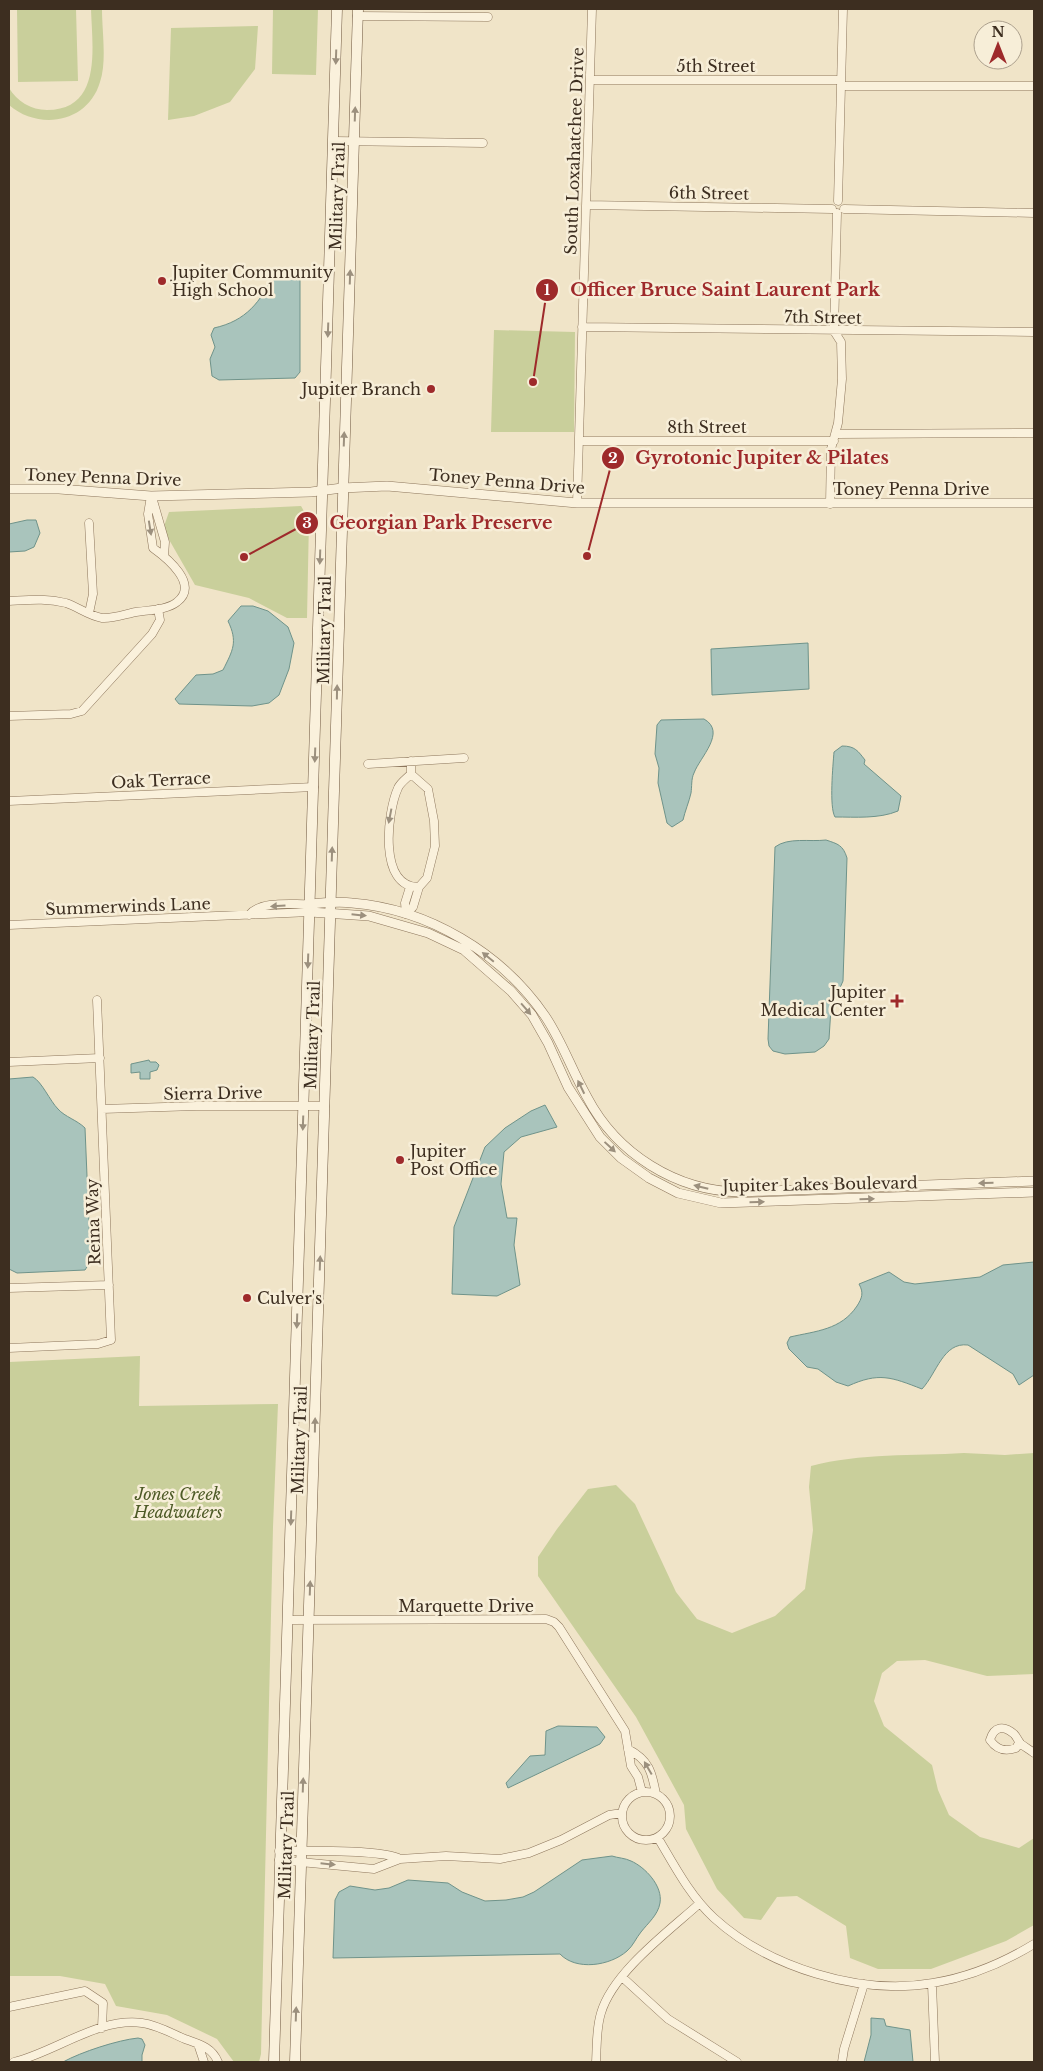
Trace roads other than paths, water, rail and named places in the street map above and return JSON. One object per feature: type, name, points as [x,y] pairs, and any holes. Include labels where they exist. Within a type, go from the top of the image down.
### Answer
[{"type":"main road","name":"Military Trail","points":[[274,2062],[338,9]]},
{"type":"main road","name":"Military Trail","points":[[295,2062],[358,12]]},
{"type":"street","name":"South Loxahatchee Drive","points":[[576,503],[580,441],[592,9]]},
{"type":"street","points":[[830,504],[831,449],[841,405],[841,342],[834,331],[838,210],[834,202],[838,201],[843,9]]},
{"type":"street","points":[[358,12],[488,18]]},
{"type":"street","name":"5th Street","points":[[590,80],[1034,86]]},
{"type":"street","points":[[334,141],[483,143]]},
{"type":"street","name":"6th Street","points":[[586,206],[1034,213]]},
{"type":"street","name":"7th Street","points":[[582,327],[1034,332]]},
{"type":"street","name":"8th Street","points":[[580,441],[1034,433]]},
{"type":"street","name":"Toney Penna Drive","points":[[9,488],[60,489],[151,496],[408,487],[576,503],[1034,503]]},
{"type":"street","points":[[151,496],[165,542],[164,556]]},
{"type":"street","points":[[9,601],[46,599],[68,604],[103,618],[158,609],[176,603],[184,592],[182,576],[164,556],[153,548],[148,514],[151,496]]},
{"type":"street","points":[[89,523],[93,594],[89,613]]},
{"type":"street","points":[[9,716],[71,714],[82,711],[152,634],[160,620],[158,609]]},
{"type":"street","points":[[368,764],[464,758]]},
{"type":"street","points":[[411,761],[411,774],[399,786],[392,805],[387,831],[389,854],[396,871],[404,884],[410,887],[419,887]]},
{"type":"street","points":[[406,914],[413,907],[419,887],[427,878],[435,846],[434,821],[428,789],[411,774]]},
{"type":"street","name":"Oak Terrace","points":[[9,801],[314,787]]},
{"type":"street","points":[[406,914],[410,887]]},
{"type":"street","name":"Jupiter Lakes Boulevard","points":[[330,908],[352,902],[406,914],[446,929],[470,943],[510,975],[546,1017],[597,1116],[627,1148],[648,1166],[682,1183],[722,1192],[740,1192],[1034,1181]]},
{"type":"street","name":"Jupiter Lakes Boulevard","points":[[310,908],[330,908],[369,916],[428,933],[464,950],[511,992],[532,1016],[548,1043],[568,1087],[600,1137],[622,1158],[649,1178],[678,1193],[721,1203],[1034,1192]]},
{"type":"street","name":"Summerwinds Lane","points":[[9,925],[249,914],[310,908]]},
{"type":"street","name":"Reina Way","points":[[9,1348],[98,1344],[111,1340],[97,1000]]},
{"type":"street","points":[[9,1062],[100,1058]]},
{"type":"street","name":"Sierra Drive","points":[[102,1110],[196,1106],[325,1106]]},
{"type":"street","points":[[9,1288],[109,1285]]},
{"type":"street","name":"Marquette Drive","points":[[288,1620],[546,1619],[554,1622],[625,1731],[631,1766],[638,1777],[642,1792]]},
{"type":"street","points":[[1019,1743],[1034,1753]]},
{"type":"street","points":[[628,1749],[640,1756],[647,1764],[653,1776],[656,1794]]},
{"type":"street","points":[[642,1792],[656,1794],[668,1804],[671,1818],[669,1826],[658,1838],[644,1840],[630,1835],[622,1821],[622,1813],[628,1800],[642,1792]]},
{"type":"street","points":[[300,1856],[374,1869],[400,1859],[446,1856],[500,1858],[529,1853],[561,1840],[609,1815],[622,1813]]},
{"type":"street","points":[[658,1838],[700,1903],[714,1918],[738,1936],[773,1957],[845,1982],[892,1986],[932,1984],[1007,1960],[1034,1944]]},
{"type":"street","points":[[279,1856],[360,1852],[394,1855],[400,1859]]},
{"type":"street","points":[[596,2062],[601,2011],[622,1977],[660,1938],[700,1903]]},
{"type":"street","points":[[622,1977],[668,2019],[736,2062]]},
{"type":"street","points":[[842,2062],[844,2049],[864,1984]]},
{"type":"street","points":[[932,1984],[935,2062]]},
{"type":"street","points":[[9,2007],[85,1992],[103,2003],[102,2028]]},
{"type":"street","points":[[14,2062],[41,2054],[102,2028],[120,2023],[144,2023],[204,2045],[218,2062]]},
{"type":"street","points":[[198,2044],[204,2062]]},
{"type":"water","points":[[274,273],[296,273],[300,277],[300,372],[295,378],[219,380],[212,376],[210,359],[215,347],[211,335],[214,328],[235,321],[251,309],[264,293]]},
{"type":"water","points":[[36,520],[40,533],[34,547],[25,551],[9,552],[9,524]]},
{"type":"water","points":[[241,606],[253,606],[268,611],[288,627],[294,643],[289,669],[279,695],[269,703],[252,706],[179,704],[175,699],[196,675],[213,674],[223,670],[233,646],[233,635],[228,621]]},
{"type":"water","points":[[808,643],[809,689],[712,695],[711,649]]},
{"type":"water","points":[[704,719],[710,724],[713,738],[693,775],[691,793],[683,820],[672,827],[667,823],[658,783],[659,768],[655,754],[657,725],[661,720]]},
{"type":"water","points":[[842,746],[856,750],[865,760],[864,764],[901,796],[898,811],[875,816],[835,817],[832,804],[834,752]]},
{"type":"water","points":[[826,840],[840,846],[847,858],[843,981],[831,1008],[829,1039],[824,1046],[815,1052],[785,1054],[773,1051],[769,1046],[768,1039],[775,847],[793,841]]},
{"type":"water","points":[[149,1060],[159,1065],[157,1070],[150,1072],[150,1079],[140,1079],[140,1072],[131,1073],[131,1064]]},
{"type":"water","points":[[33,1077],[40,1083],[58,1109],[85,1128],[90,1262],[85,1270],[17,1273],[9,1269],[9,1079]]},
{"type":"water","points":[[545,1105],[557,1127],[521,1137],[504,1152],[501,1184],[507,1218],[517,1218],[514,1245],[520,1285],[497,1296],[452,1294],[454,1227],[485,1147],[505,1128],[531,1111]]},
{"type":"water","points":[[1034,1262],[1034,1375],[1019,1385],[1013,1374],[968,1345],[959,1345],[946,1353],[922,1389],[885,1378],[868,1379],[848,1386],[836,1382],[818,1369],[807,1367],[789,1349],[787,1343],[790,1337],[836,1325],[851,1314],[862,1295],[859,1284],[889,1272],[904,1282],[915,1284],[980,1277],[1003,1265]]},
{"type":"water","points":[[558,1726],[597,1727],[605,1737],[600,1744],[508,1788],[506,1783],[530,1756],[545,1755],[546,1731]]},
{"type":"water","points":[[612,1856],[629,1860],[647,1872],[659,1890],[660,1903],[652,1919],[631,1947],[612,1960],[593,1964],[575,1963],[560,1954],[333,1958],[335,1900],[339,1892],[350,1886],[375,1890],[389,1888],[408,1880],[448,1883],[462,1892],[485,1901],[506,1900],[523,1897],[534,1892],[582,1860]]},
{"type":"water","points":[[871,2018],[884,2019],[886,2026],[910,2030],[913,2062],[864,2062],[871,2035]]},
{"type":"water","points":[[138,2038],[142,2039],[145,2045],[142,2062],[63,2062],[100,2047]]},
{"type":"place","name":"Jupiter Community High School","points":[[162,281]]},
{"type":"place","name":"Officer Bruce Saint Laurent Park","points":[[533,382]]},
{"type":"place","name":"Jupiter Branch","points":[[431,389]]},
{"type":"place","name":"Gyrotonic Jupiter & Pilates","points":[[587,556]]},
{"type":"place","name":"Georgian Park Preserve","points":[[244,557]]},
{"type":"place","name":"Jupiter Medical Center","points":[[897,1001]]},
{"type":"place","name":"Jupiter Post Office","points":[[400,1160]]},
{"type":"place","name":"Culver's","points":[[247,1298]]},
{"type":"park label","name":"Jones Creek Headwaters","points":[[178,1503]]}]
